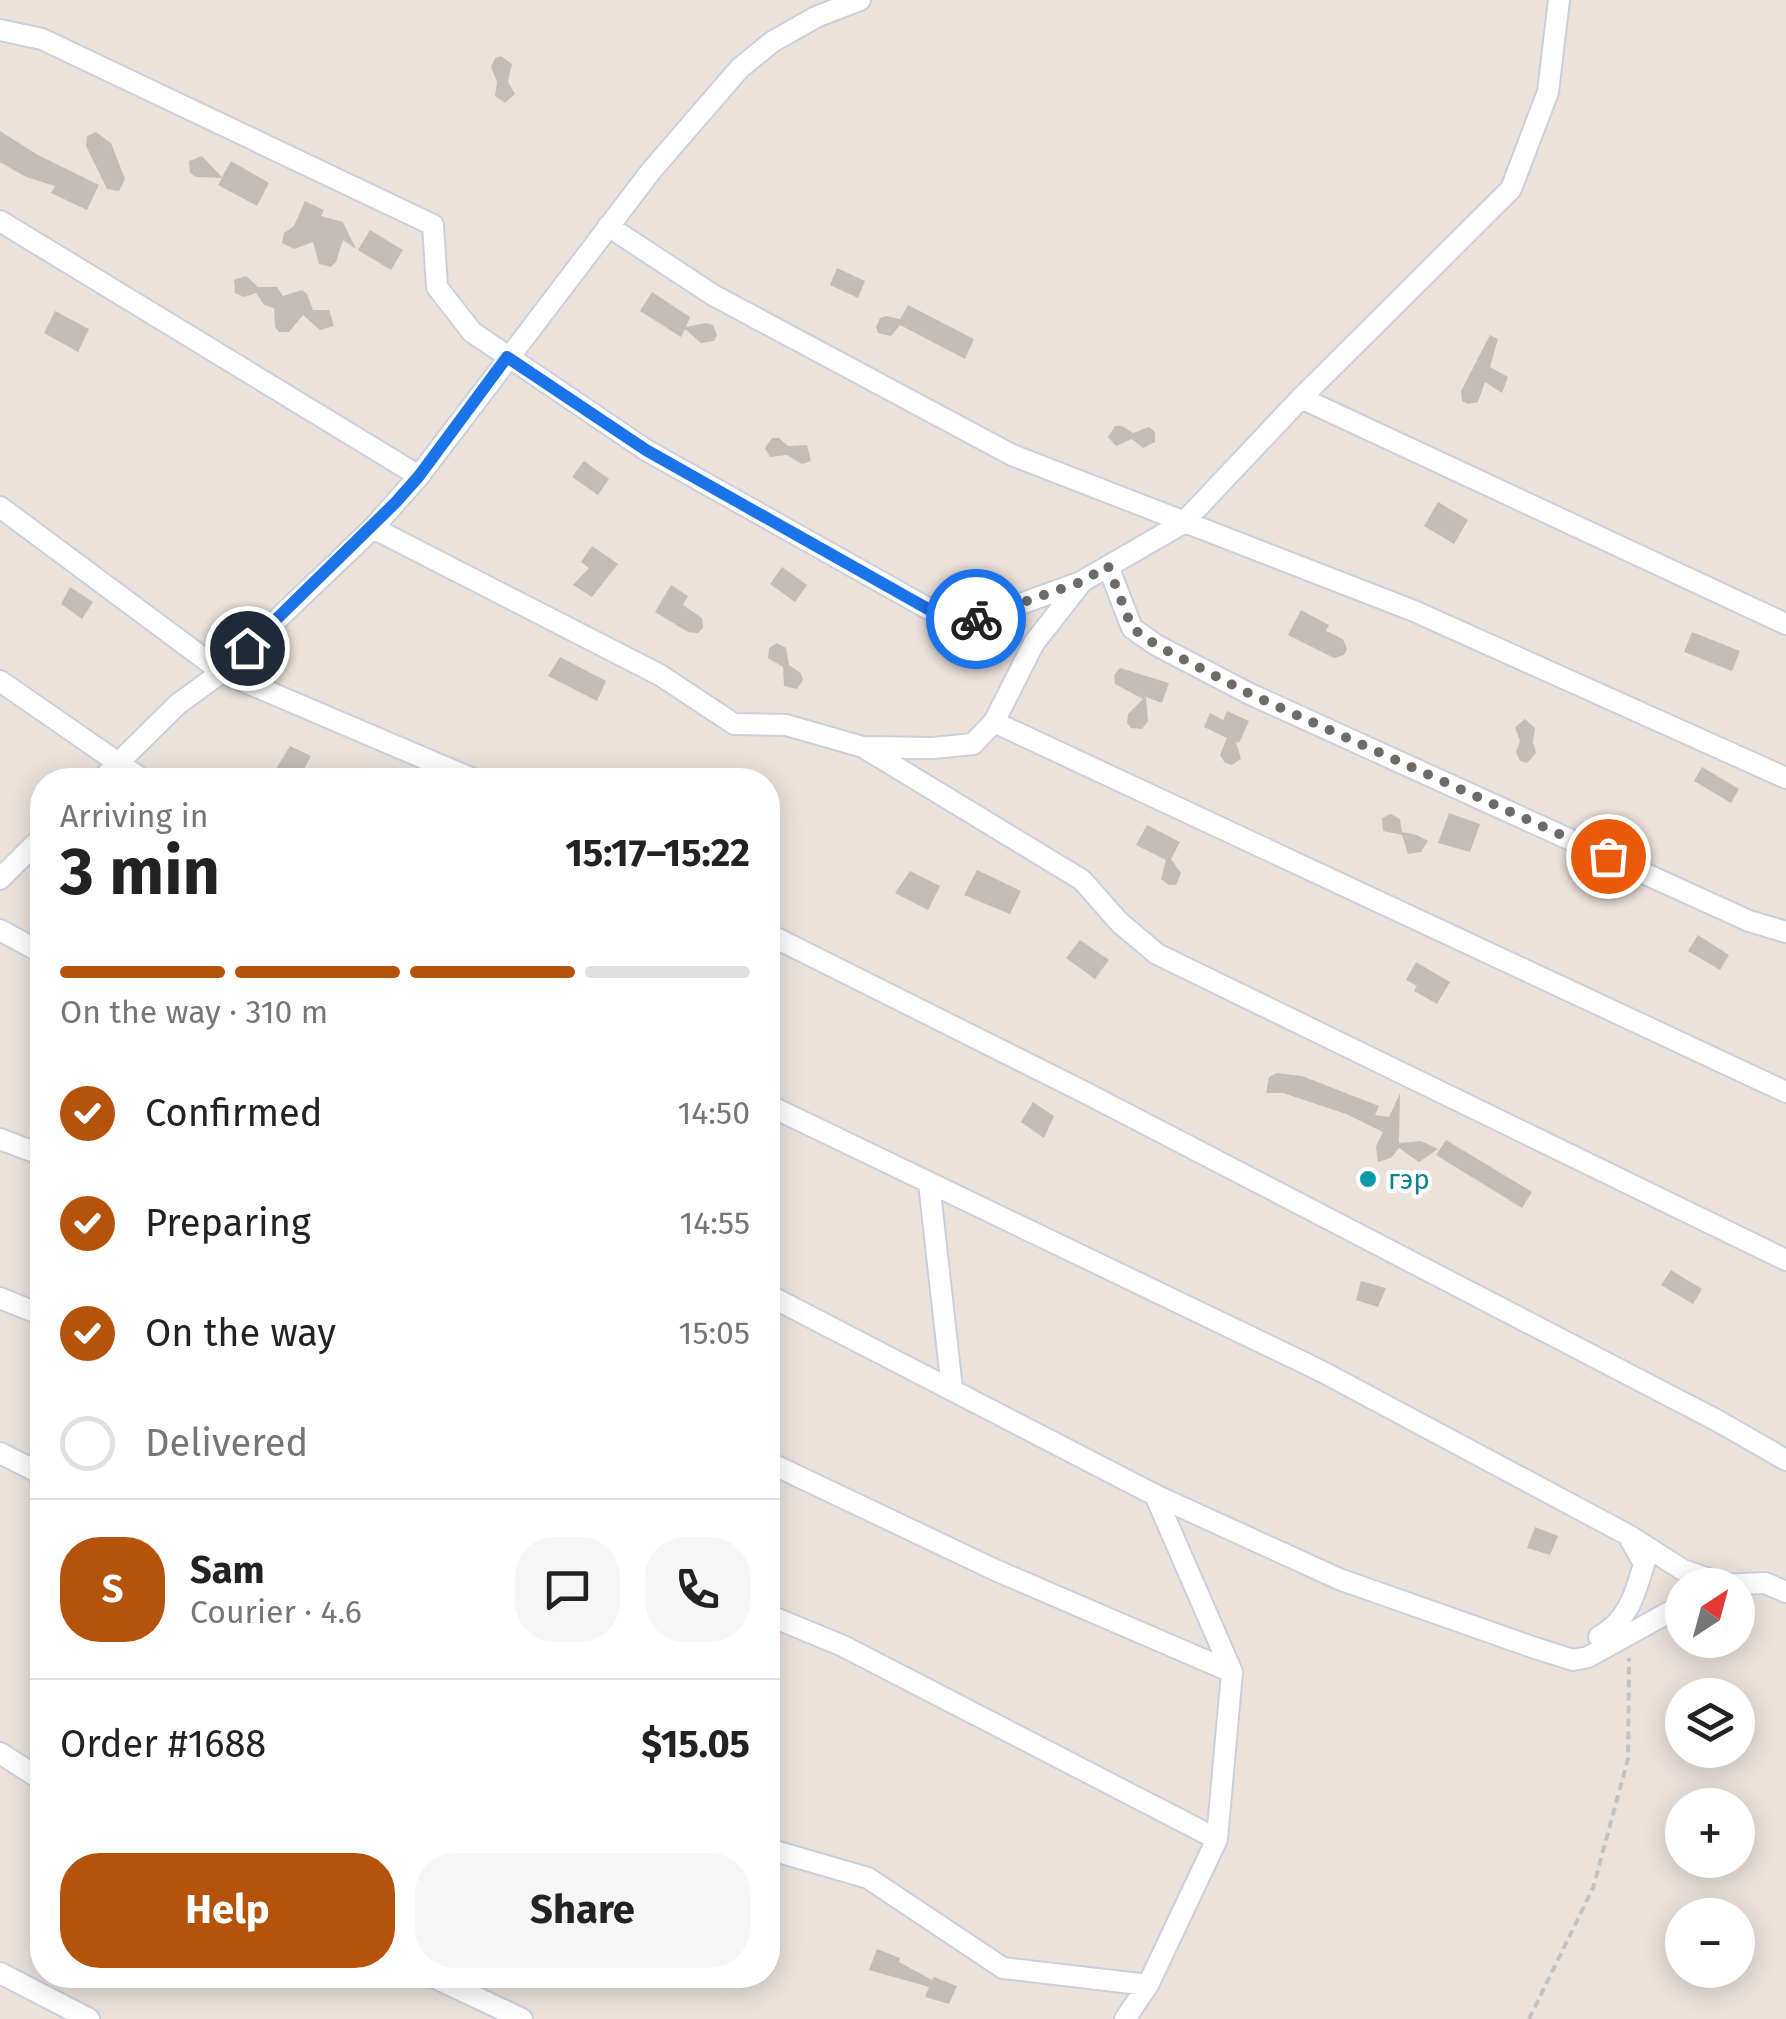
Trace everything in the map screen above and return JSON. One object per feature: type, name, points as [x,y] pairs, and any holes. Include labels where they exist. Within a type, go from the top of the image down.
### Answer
[{"type":"street","points":[[113,768],[178,704],[222,672],[373,528],[419,476],[681,134],[740,68],[772,42],[860,0]]},
{"type":"street","points":[[0,30],[42,39],[433,225],[437,287],[472,332],[646,450],[944,618],[979,619],[1081,582],[1183,523],[1301,398],[1511,189],[1548,92],[1559,0]]},
{"type":"street","points":[[0,221],[419,476]]},
{"type":"street","points":[[608,226],[713,296],[1012,455],[1414,611],[1786,778]]},
{"type":"street","points":[[1301,398],[1786,624]]},
{"type":"street","points":[[0,507],[222,672],[447,768]]},
{"type":"street","points":[[373,528],[660,675],[734,724],[786,725],[863,747],[973,744],[994,722],[1034,644],[1081,582]]},
{"type":"street","points":[[1108,566],[1132,628],[1156,645],[1250,694],[1731,913],[1786,932]]},
{"type":"street","points":[[0,681],[124,768]]},
{"type":"street","points":[[994,722],[1786,1092]]},
{"type":"street","points":[[863,747],[1082,880],[1120,923],[1158,954],[1786,1260]]},
{"type":"street","points":[[2,874],[30,848]]},
{"type":"street","points":[[0,930],[30,946]]},
{"type":"street","points":[[780,940],[1102,1101],[1786,1460]]},
{"type":"street","points":[[780,1111],[1320,1371],[1628,1535],[1680,1568]]},
{"type":"street","points":[[0,1139],[30,1150]]},
{"type":"street","points":[[929,1183],[952,1389]]},
{"type":"street","points":[[0,1298],[30,1310]]},
{"type":"street","points":[[780,1301],[1155,1495],[1339,1578],[1535,1648],[1573,1660],[1588,1657],[1665,1615]]},
{"type":"street","points":[[0,1453],[30,1468]]},
{"type":"street","points":[[780,1468],[993,1569],[1232,1672]]},
{"type":"street","points":[[1125,2019],[1148,1986],[1217,1838],[1232,1672],[1155,1495]]},
{"type":"street","points":[[1535,1648],[1586,1645],[1618,1626],[1635,1596],[1644,1564],[1628,1535]]},
{"type":"street","points":[[1755,1583],[1786,1592]]},
{"type":"street","points":[[780,1620],[843,1646],[1217,1838]]},
{"type":"street","points":[[0,1753],[30,1772]]},
{"type":"street","points":[[780,1852],[868,1878],[1003,1968],[1148,1986]]},
{"type":"street","points":[[0,1973],[90,2019]]},
{"type":"street","points":[[456,1988],[522,2019]]},
{"type":"path","points":[[1528,2019],[1593,1888],[1628,1758],[1630,1633]]},
{"type":"building","points":[[501,56],[512,64],[508,82],[515,94],[505,103],[495,96],[497,82],[491,67],[495,58]]},
{"type":"building","points":[[0,131],[99,185],[87,210],[51,193],[55,186],[26,177],[0,162]]},
{"type":"building","points":[[96,132],[111,143],[125,179],[119,191],[107,189],[86,146],[87,136]]},
{"type":"building","points":[[202,156],[222,177],[231,161],[269,183],[257,206],[218,185],[222,178],[196,177],[190,173],[189,161]]},
{"type":"building","points":[[305,201],[324,210],[321,216],[343,222],[356,249],[343,240],[331,267],[319,264],[313,242],[294,249],[282,243],[284,233],[294,226]]},
{"type":"building","points":[[370,230],[403,250],[391,270],[358,250]]},
{"type":"building","points":[[837,268],[865,281],[858,298],[830,285]]},
{"type":"building","points":[[246,276],[258,287],[277,287],[283,296],[302,290],[313,310],[329,310],[334,326],[320,330],[303,315],[289,332],[279,332],[274,308],[264,305],[256,293],[244,297],[235,293],[234,280]]},
{"type":"building","points":[[652,292],[690,317],[686,327],[713,325],[717,335],[714,341],[701,343],[685,329],[681,337],[640,311]]},
{"type":"building","points":[[908,305],[974,339],[965,359],[900,325],[891,336],[878,333],[880,318],[900,319]]},
{"type":"building","points":[[55,311],[89,329],[78,352],[44,333]]},
{"type":"building","points":[[1490,335],[1498,339],[1490,367],[1508,377],[1502,393],[1485,382],[1478,402],[1468,404],[1462,401],[1461,391]]},
{"type":"building","points":[[1115,426],[1133,433],[1149,427],[1155,432],[1155,442],[1143,448],[1132,439],[1116,446],[1108,437]]},
{"type":"building","points":[[772,438],[779,438],[788,446],[807,445],[811,461],[802,464],[787,455],[770,457],[765,448]]},
{"type":"building","points":[[584,461],[609,479],[598,495],[572,477]]},
{"type":"building","points":[[1438,502],[1468,520],[1454,544],[1424,526]]},
{"type":"building","points":[[592,546],[618,564],[592,597],[573,585],[589,568],[581,562]]},
{"type":"building","points":[[782,567],[807,585],[795,602],[770,584]]},
{"type":"building","points":[[671,585],[688,596],[683,605],[702,618],[703,628],[698,633],[688,632],[655,612]]},
{"type":"building","points":[[70,587],[93,602],[82,619],[61,604]]},
{"type":"building","points":[[1301,610],[1329,625],[1326,631],[1343,639],[1347,649],[1344,655],[1334,658],[1288,635]]},
{"type":"building","points":[[1692,632],[1740,651],[1732,671],[1684,652]]},
{"type":"building","points":[[777,643],[786,648],[789,665],[801,673],[803,680],[797,689],[784,686],[783,667],[768,658],[769,648]]},
{"type":"building","points":[[560,657],[606,681],[597,701],[548,676]]},
{"type":"building","points":[[1120,668],[1169,683],[1162,703],[1146,697],[1148,721],[1142,729],[1131,728],[1127,723],[1128,714],[1143,699],[1115,684],[1114,675]]},
{"type":"building","points":[[1227,711],[1249,721],[1239,743],[1236,742],[1241,759],[1232,765],[1220,755],[1227,738],[1204,727],[1210,713],[1223,720]]},
{"type":"building","points":[[1525,719],[1535,728],[1536,753],[1527,763],[1520,761],[1516,752],[1520,741],[1515,727]]},
{"type":"building","points":[[290,746],[311,756],[304,768],[276,768]]},
{"type":"building","points":[[1702,767],[1739,789],[1731,803],[1694,781]]},
{"type":"building","points":[[1449,813],[1480,824],[1470,852],[1438,843]]},
{"type":"building","points":[[1391,814],[1400,819],[1402,832],[1428,841],[1421,852],[1408,854],[1402,835],[1383,831],[1382,818]]},
{"type":"building","points":[[1147,825],[1180,842],[1171,859],[1181,873],[1176,885],[1161,879],[1166,860],[1136,845]]},
{"type":"building","points":[[977,870],[1021,891],[1010,914],[964,895]]},
{"type":"building","points":[[910,871],[940,886],[928,910],[895,893]]},
{"type":"building","points":[[1698,935],[1729,955],[1720,970],[1688,951]]},
{"type":"building","points":[[1080,940],[1109,960],[1095,979],[1066,958]]},
{"type":"building","points":[[1416,962],[1450,982],[1437,1004],[1414,991],[1417,986],[1406,980]]},
{"type":"building","points":[[1277,1073],[1302,1076],[1379,1106],[1375,1115],[1389,1117],[1400,1093],[1399,1143],[1421,1141],[1438,1149],[1419,1162],[1399,1148],[1391,1158],[1378,1162],[1376,1146],[1383,1132],[1346,1114],[1283,1093],[1266,1093],[1269,1077]]},
{"type":"building","points":[[1033,1102],[1054,1116],[1044,1138],[1021,1122]]},
{"type":"building","points":[[1446,1140],[1532,1192],[1522,1208],[1436,1155]]},
{"type":"building","points":[[1671,1270],[1702,1289],[1693,1304],[1661,1285]]},
{"type":"building","points":[[1361,1281],[1386,1288],[1378,1307],[1356,1300]]},
{"type":"building","points":[[1535,1527],[1558,1536],[1550,1555],[1527,1548]]},
{"type":"building","points":[[877,1949],[900,1958],[899,1962],[932,1980],[934,1977],[957,1986],[949,2004],[925,1997],[929,1987],[869,1970]]},
{"type":"way so far","points":[[976,619],[1081,582],[1108,566],[1132,628],[1156,645],[1250,694],[1608,856]]},
{"type":"place","name":"гэр","points":[[1368,1179]]},
{"type":"route","points":[[247,648],[373,528],[419,476],[507,357],[646,450],[944,618],[976,619]]}]
